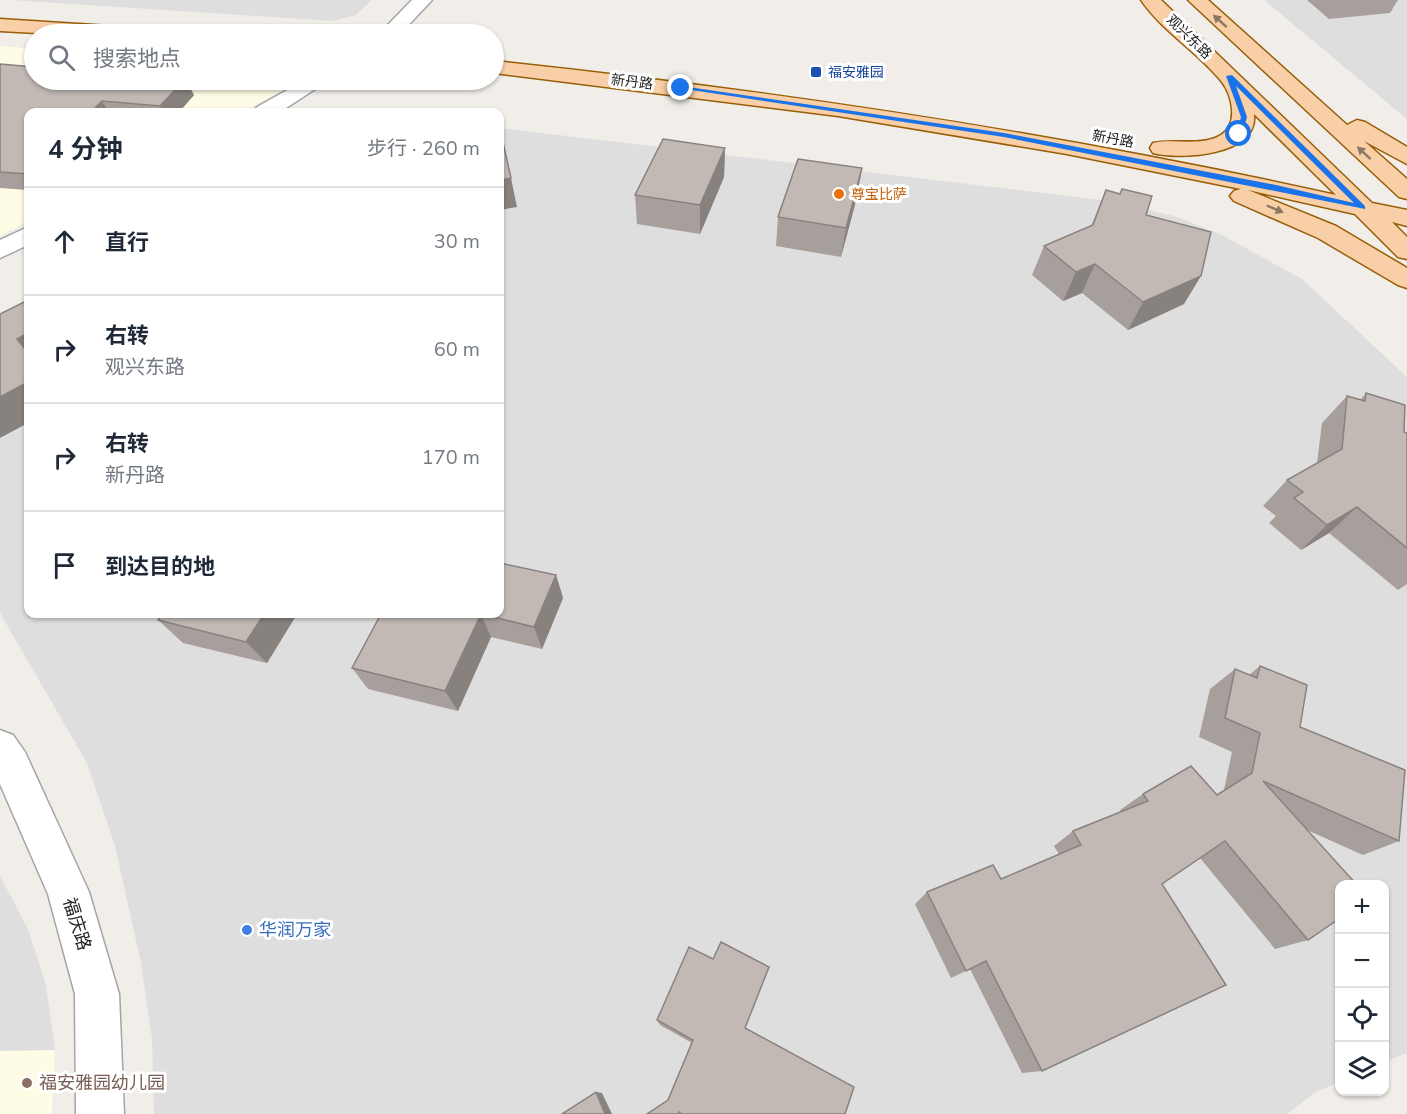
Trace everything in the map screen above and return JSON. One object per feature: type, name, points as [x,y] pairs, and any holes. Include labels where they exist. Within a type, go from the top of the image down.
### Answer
[{"type":"main road","name":"观兴东路","points":[[1150,0],[1407,251]]},
{"type":"main road","points":[[1197,0],[1407,192]]},
{"type":"main road","points":[[0,25],[24,27]]},
{"type":"main road","points":[[0,39],[24,41]]},
{"type":"main road","name":"新丹路","points":[[504,55],[630,67],[824,92],[1161,148],[1407,202]]},
{"type":"main road","name":"新丹路","points":[[504,68],[817,105],[1004,135],[1120,157],[1407,218]]},
{"type":"main road","points":[[1161,148],[1202,148],[1230,141],[1239,134],[1244,117],[1229,76]]},
{"type":"main road","points":[[1283,79],[1407,158]]},
{"type":"main road","points":[[1120,157],[1198,181],[1276,210],[1327,232],[1407,279]]},
{"type":"street","points":[[399,24],[423,0]]},
{"type":"street","points":[[272,108],[302,90]]},
{"type":"street","points":[[0,250],[24,237]]},
{"type":"street","name":"福庆路","points":[[0,748],[68,892],[98,994],[99,1114]]},
{"type":"shaded area","points":[[12,0],[372,0],[356,15],[333,21]]},
{"type":"shaded area","points":[[1264,0],[1407,0],[1407,119]]},
{"type":"shaded area","points":[[0,46],[24,48],[24,90],[284,90],[249,108],[24,108],[24,223],[0,236]]},
{"type":"shaded area","points":[[504,128],[1119,202],[1177,217],[1220,234],[1302,279],[1407,377],[1407,1053],[1389,1060],[1389,880],[1335,880],[1335,1084],[1316,1092],[1287,1114],[154,1114],[152,1039],[141,963],[115,846],[87,763],[0,613],[0,318],[24,305],[24,618],[504,618]]},
{"type":"shaded area","points":[[0,876],[28,929],[46,985],[55,1050],[52,1114],[0,1114]]},
{"type":"shaded area","name":"福安雅园幼儿园","points":[[55,1050],[52,1114],[0,1114],[0,1051]]},
{"type":"building","points":[[0,64],[24,66],[24,90],[175,90],[160,106],[102,101],[95,108],[24,108],[24,174],[0,172]]},
{"type":"building","points":[[663,139],[725,148],[700,205],[635,195]]},
{"type":"building","points":[[504,147],[511,178],[504,179]]},
{"type":"building","points":[[798,159],[862,168],[846,228],[778,217]]},
{"type":"building","points":[[1122,189],[1152,196],[1146,215],[1211,232],[1201,276],[1143,302],[1095,264],[1076,272],[1044,246],[1093,225],[1106,190],[1120,194]]},
{"type":"building","points":[[24,302],[24,335],[17,339],[24,348],[24,384],[0,397],[0,314]]},
{"type":"building","points":[[1366,393],[1405,405],[1407,548],[1357,507],[1327,525],[1294,498],[1303,492],[1287,480],[1342,449],[1347,396],[1365,401]]},
{"type":"building","points":[[504,564],[556,575],[534,627],[497,618],[504,618]]},
{"type":"building","points":[[160,618],[261,618],[246,642],[158,620]]},
{"type":"building","points":[[379,618],[479,618],[445,691],[352,668]]},
{"type":"building","points":[[1260,666],[1307,685],[1300,727],[1405,770],[1399,841],[1263,781],[1352,880],[1335,880],[1335,921],[1308,940],[1225,841],[1162,884],[1226,985],[1042,1071],[986,961],[966,971],[927,892],[993,865],[1001,879],[1081,845],[1073,831],[1148,801],[1143,794],[1191,766],[1217,795],[1252,773],[1260,733],[1225,718],[1235,669],[1257,678]]},
{"type":"building","points":[[721,942],[769,967],[745,1028],[854,1087],[845,1114],[682,1114],[679,1112],[679,1114],[647,1114],[668,1100],[693,1040],[657,1020],[689,947],[713,959]]},
{"type":"building","points":[[596,1092],[605,1114],[562,1114]]},
{"type":"place","name":"福安雅园","points":[[816,72]]},
{"type":"place","name":"尊宝比萨","points":[[839,194]]},
{"type":"place","name":"华润万家","points":[[247,930]]},
{"type":"place","name":"福安雅园幼儿园","points":[[27,1083]]},
{"type":"route","points":[[681,88],[817,105],[1004,135],[1362,207],[1229,76],[1235,86],[1244,117],[1239,134]]}]
